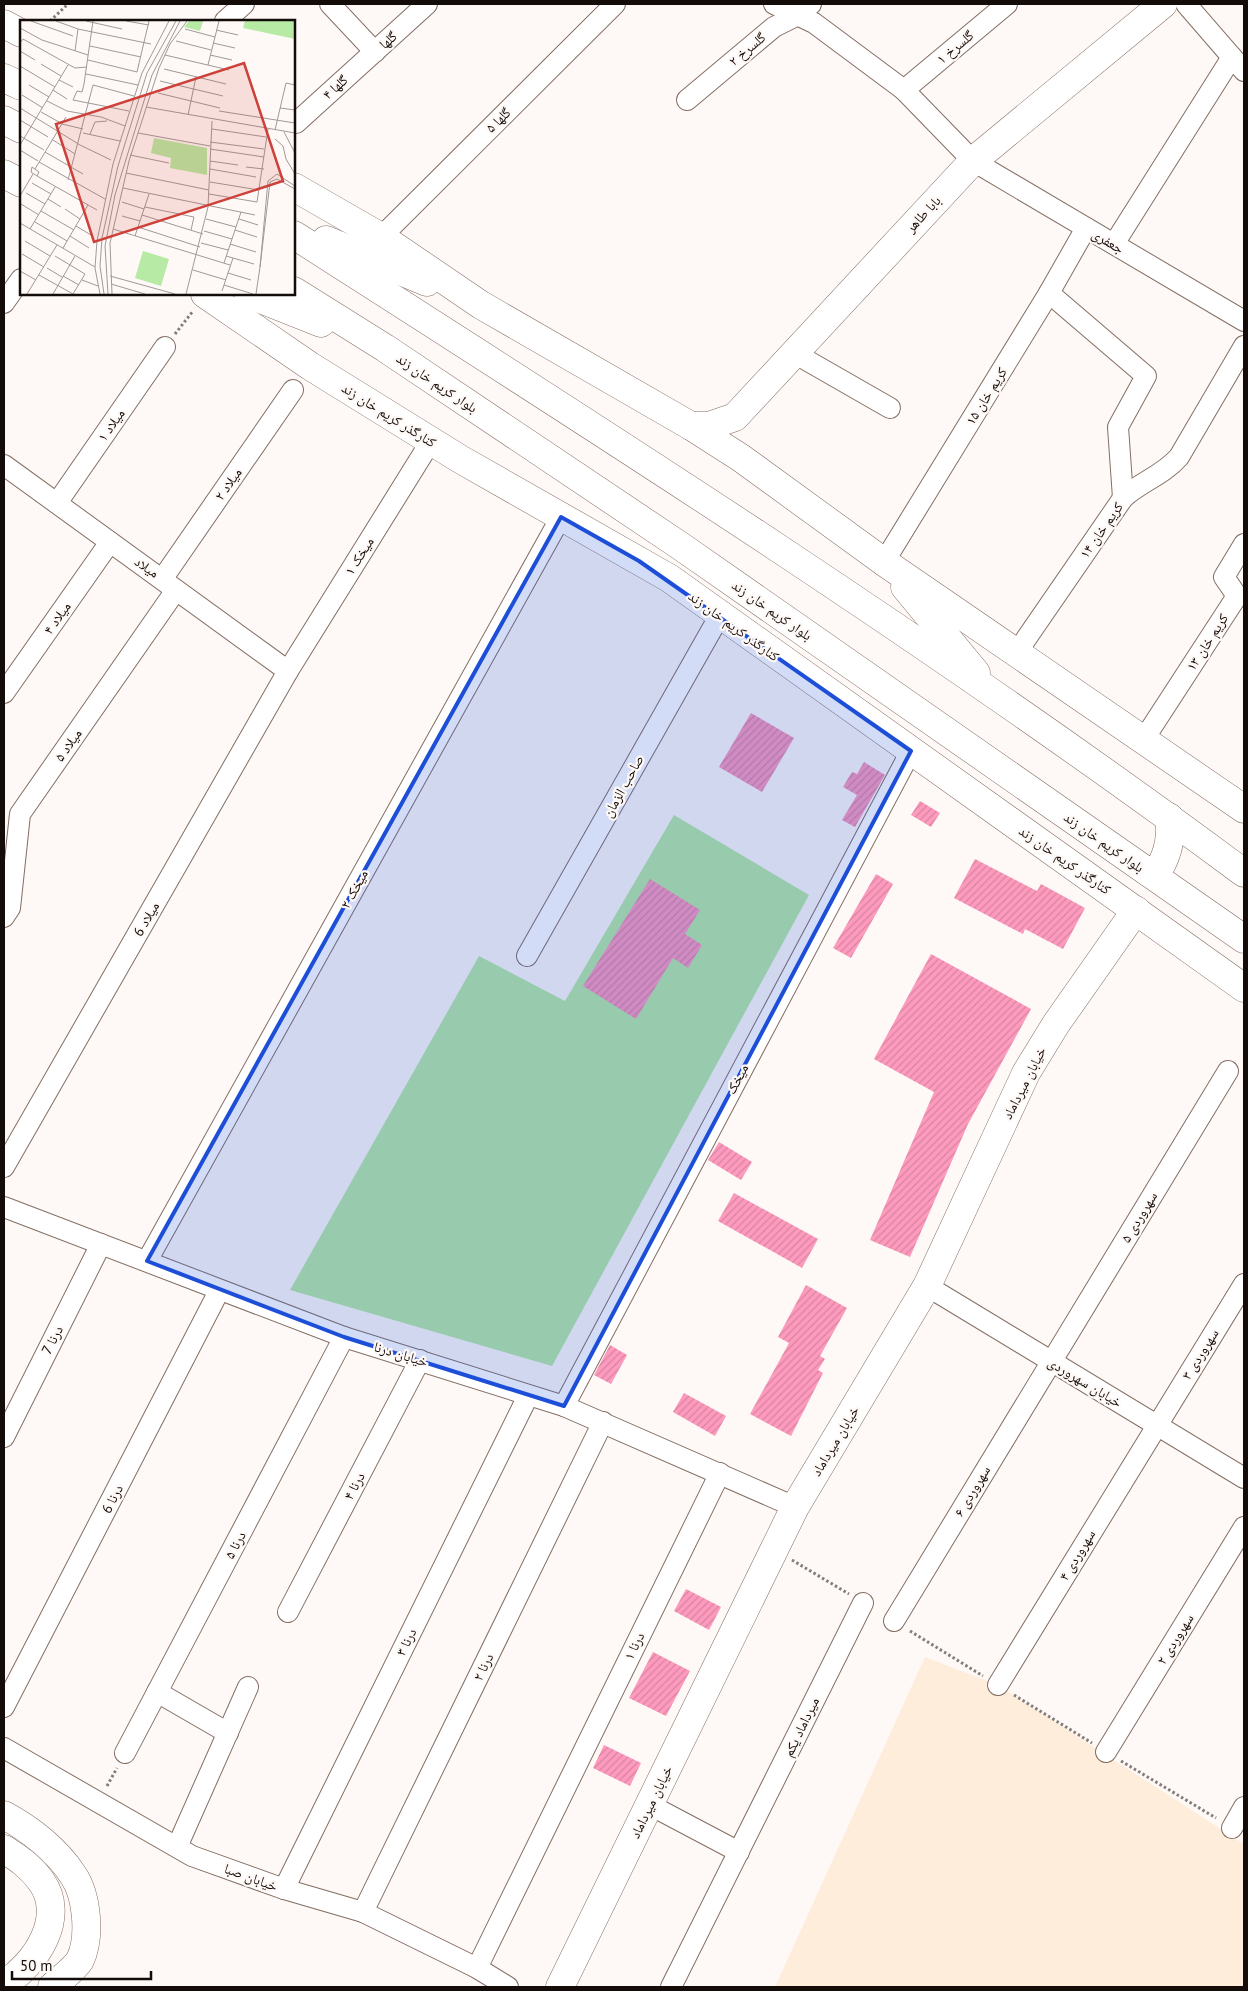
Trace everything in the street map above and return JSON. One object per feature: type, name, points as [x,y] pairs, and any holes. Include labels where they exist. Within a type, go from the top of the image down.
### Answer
[{"type":"main road","name":"بابا طاهر","points":[[735,417],[973,161],[1163,4]]},
{"type":"main road","points":[[4,24],[20,32]]},
{"type":"main road","points":[[4,78],[20,86]]},
{"type":"main road","points":[[4,120],[20,128]]},
{"type":"main road","points":[[4,174],[20,182]]},
{"type":"main road","points":[[295,188],[381,237],[481,305],[691,426],[741,458],[884,562],[1244,809]]},
{"type":"main road","points":[[295,226],[481,305]]},
{"type":"main road","points":[[295,236],[652,464],[996,697],[1169,817],[1244,873]]},
{"type":"main road","name":"بلوار کریم خان زند","points":[[295,292],[386,348],[543,456],[703,562],[1148,872],[1243,933]]},
{"type":"main road","name":"کنارگذر کریم خان زند","points":[[206,295],[310,366],[430,441],[668,578],[1244,988]]},
{"type":"main road","points":[[251,295],[386,348]]},
{"type":"main road","points":[[691,426],[709,426],[735,417],[741,458]]},
{"type":"main road","points":[[543,456],[639,561]]},
{"type":"main road","points":[[884,562],[996,697]]},
{"type":"main road","points":[[1148,872],[1159,869],[1165,859],[1172,834],[1169,817]]},
{"type":"main road","name":"خیابان میرداماد","points":[[560,1987],[796,1506],[926,1286],[1026,1074],[1056,1024],[1136,910]]},
{"type":"main road","points":[[4,1815],[51,1848],[74,1876],[86,1912],[86,1936],[79,1961],[52,1987]]},
{"type":"main road","points":[[4,1849],[27,1864],[42,1882],[49,1897],[51,1920],[40,1950],[14,1977],[4,1984]]},
{"type":"street","points":[[226,20],[244,4]]},
{"type":"street","name":"گلها","points":[[330,4],[375,52],[427,4]]},
{"type":"street","name":"گلها ۵","points":[[381,237],[615,4]]},
{"type":"street","name":"جعفری","points":[[774,4],[805,10],[814,23],[904,90],[973,161],[1244,321]]},
{"type":"street","name":"گلسرخ ۱","points":[[904,90],[1007,4]]},
{"type":"street","points":[[1114,244],[1238,64],[1186,4]]},
{"type":"street","name":"گلسرخ ۲","points":[[687,100],[774,27],[805,10]]},
{"type":"street","name":"گلها ۴","points":[[296,123],[375,52]]},
{"type":"street","name":"کریم خان ۱۵","points":[[884,562],[1049,293],[1086,228]]},
{"type":"street","points":[[4,303],[20,279]]},
{"type":"street","points":[[1049,293],[1146,376],[1118,427],[1123,498]]},
{"type":"street","name":"کریم خان ۱۴","points":[[1017,652],[1123,498],[1139,484],[1167,470],[1179,458],[1244,346]]},
{"type":"street","name":"میلاد ۱","points":[[57,503],[165,347]]},
{"type":"street","points":[[794,353],[890,408]]},
{"type":"street","name":"میلاد ۲","points":[[169,584],[294,390]]},
{"type":"street","name":"میخک ۱","points":[[288,671],[430,441]]},
{"type":"street","name":"میلاد","points":[[4,466],[288,671]]},
{"type":"street","name":"میخک ۲","points":[[147,1261],[561,517]]},
{"type":"street","name":"میلاد ۴","points":[[4,693],[110,542]]},
{"type":"street","name":"کریم خان ۱۳","points":[[1144,739],[1237,596],[1224,577],[1244,544]]},
{"type":"street","name":"میلاد ۵","points":[[4,917],[10,908],[20,814],[169,584]]},
{"type":"street","name":"صاحب الزمان","points":[[527,956],[720,615]]},
{"type":"street","name":"میلاد 6","points":[[4,1167],[288,671]]},
{"type":"street","name":"میخک","points":[[564,1406],[911,751]]},
{"type":"street","name":"سهروردی ۵","points":[[1051,1362],[1228,1071]]},
{"type":"street","name":"خیابان درنا","points":[[4,1207],[147,1261],[219,1291],[344,1337],[564,1406],[796,1506]]},
{"type":"street","name":"درنا 7","points":[[4,1437],[101,1244]]},
{"type":"street","name":"سهروردی ۳","points":[[1156,1425],[1244,1284]]},
{"type":"street","name":"خیابان سهروردی","points":[[926,1286],[1244,1478]]},
{"type":"street","name":"درنا 6","points":[[4,1707],[219,1291]]},
{"type":"street","name":"درنا ۵","points":[[125,1753],[344,1337]]},
{"type":"street","name":"درنا ۴","points":[[288,1612],[420,1360]]},
{"type":"street","name":"سهروردی ۶","points":[[894,1621],[1051,1362]]},
{"type":"street","name":"درنا ۳","points":[[284,1889],[528,1396]]},
{"type":"street","name":"درنا ۲","points":[[363,1912],[603,1422]]},
{"type":"street","name":"سهروردی ۴","points":[[998,1685],[1156,1425]]},
{"type":"street","name":"درنا ۱","points":[[476,1968],[720,1473]]},
{"type":"street","name":"سهروردی ۲","points":[[1106,1752],[1244,1527]]},
{"type":"street","name":"میرداماد یکم","points":[[671,1987],[863,1603]]},
{"type":"street","points":[[176,1847],[248,1687]]},
{"type":"street","points":[[157,1692],[228,1733]]},
{"type":"street","name":"خیابان صبا","points":[[4,1748],[192,1856],[284,1889],[363,1912],[476,1968],[508,1987]]},
{"type":"street","points":[[650,1804],[739,1852]]},
{"type":"street","points":[[1232,1828],[1244,1807]]},
{"type":"path","points":[[51,20],[68,4]]},
{"type":"path","points":[[165,347],[204,295]]},
{"type":"path","points":[[99,1802],[125,1753]]},
{"type":"highlighted area","points":[[561,517],[639,561],[911,751],[564,1406],[344,1337],[147,1261]]},
{"type":"shaded area","points":[[925,1657],[998,1685],[1244,1844],[1244,1987],[775,1987]]},
{"type":"green space","points":[[674,815],[809,895],[552,1366],[290,1290],[479,956],[565,1001]]},
{"type":"building","points":[[751,713],[794,738],[762,792],[719,767]]},
{"type":"building","points":[[864,762],[885,775],[855,827],[842,820],[857,795],[843,787],[852,772],[857,774]]},
{"type":"building","points":[[920,801],[940,813],[931,827],[911,815]]},
{"type":"building","points":[[975,859],[1037,891],[1041,884],[1085,908],[1063,949],[1025,929],[1023,934],[954,898]]},
{"type":"building","points":[[876,874],[893,884],[851,958],[833,948]]},
{"type":"building","points":[[650,879],[700,910],[685,934],[702,945],[688,968],[673,958],[636,1019],[583,986]]},
{"type":"building","points":[[931,954],[1031,1009],[968,1124],[910,1257],[870,1240],[934,1092],[874,1059]]},
{"type":"building","points":[[719,1142],[752,1162],[741,1180],[708,1160]]},
{"type":"building","points":[[734,1193],[818,1239],[802,1268],[718,1221]]},
{"type":"building","points":[[806,1285],[847,1308],[820,1356],[825,1359],[818,1370],[823,1373],[791,1436],[750,1414],[789,1343],[778,1337]]},
{"type":"building","points":[[610,1345],[627,1355],[611,1384],[594,1375]]},
{"type":"building","points":[[684,1393],[726,1416],[715,1436],[673,1412]]},
{"type":"building","points":[[686,1589],[721,1607],[709,1630],[674,1611]]},
{"type":"building","points":[[653,1652],[690,1671],[666,1716],[629,1698]]},
{"type":"building","points":[[604,1745],[641,1763],[630,1786],[593,1768]]}]
